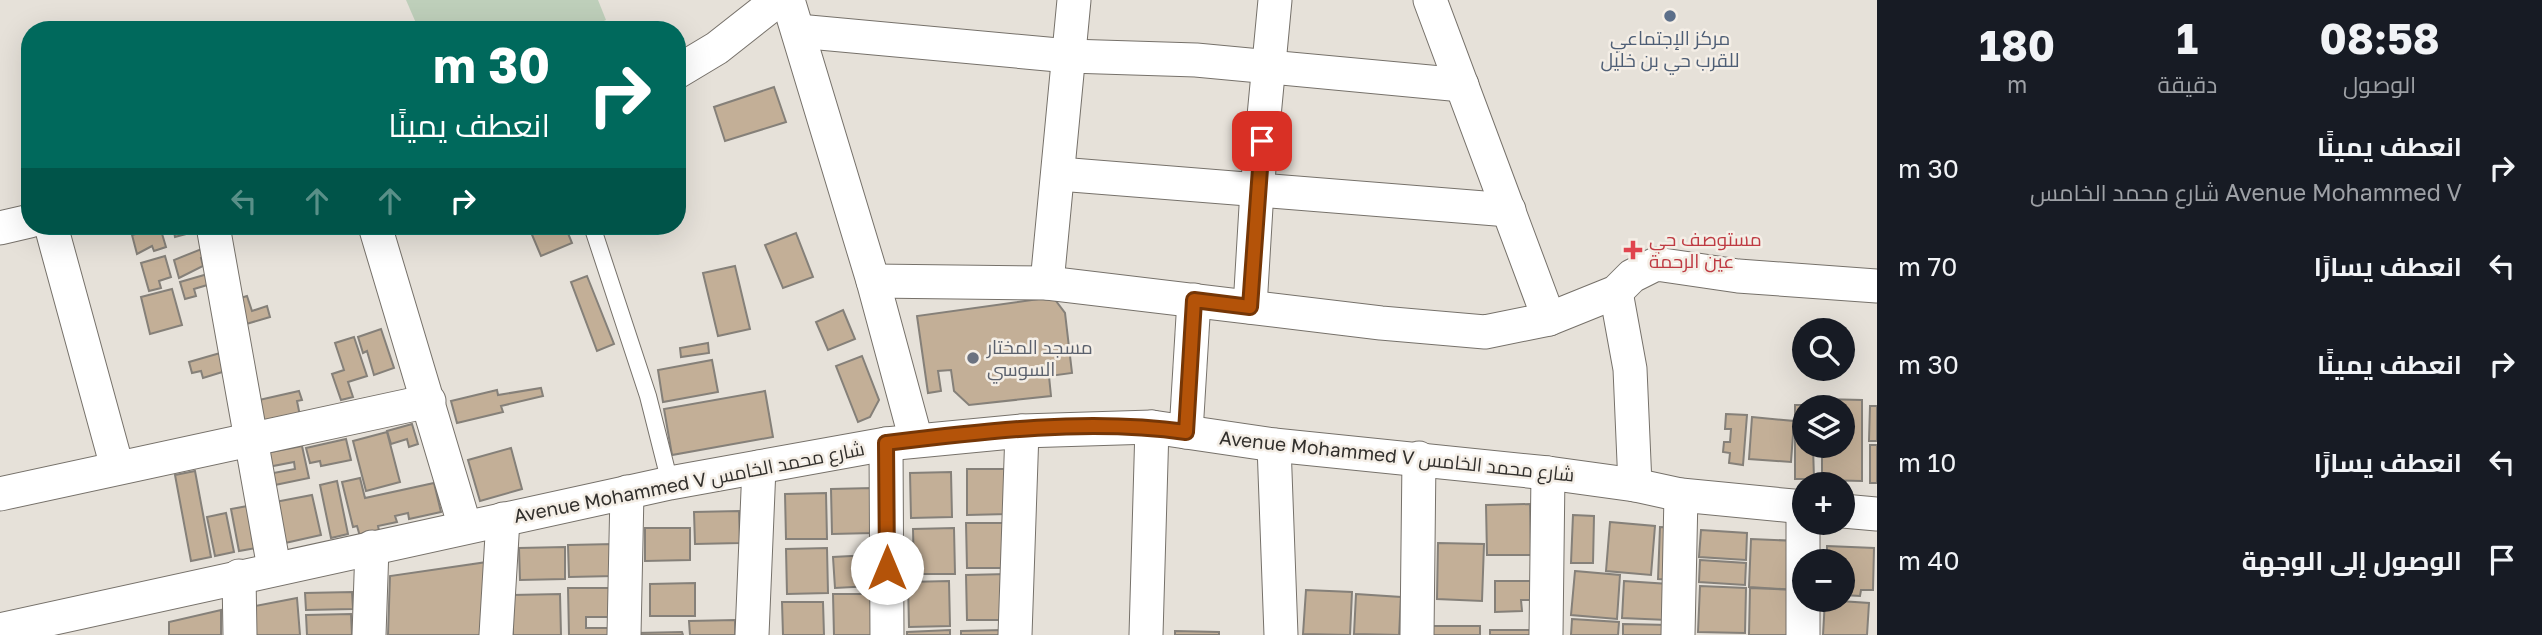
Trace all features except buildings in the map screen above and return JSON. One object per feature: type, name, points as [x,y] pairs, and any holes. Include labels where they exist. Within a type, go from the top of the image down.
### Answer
[{"type":"street","points":[[686,67],[717,48],[778,0]]},
{"type":"street","points":[[788,0],[873,281],[901,442],[887,635]]},
{"type":"street","points":[[1047,283],[1074,0]]},
{"type":"street","points":[[1250,307],[1257,190],[1275,0]]},
{"type":"street","points":[[1430,0],[1549,319]]},
{"type":"street","points":[[798,31],[1069,56],[1196,60],[1462,85]]},
{"type":"street","points":[[1059,174],[1509,210]]},
{"type":"street","points":[[0,228],[21,223]]},
{"type":"street","points":[[53,235],[117,467]]},
{"type":"street","points":[[215,235],[274,568]]},
{"type":"street","points":[[377,235],[466,527]]},
{"type":"street","points":[[873,281],[1047,283],[1485,332],[1549,319],[1616,292],[1632,276],[1656,264],[1738,276],[1877,286]]},
{"type":"street","points":[[1616,292],[1630,369],[1635,485]]},
{"type":"street","points":[[1186,432],[1194,300]]},
{"type":"street","points":[[0,494],[429,401]]},
{"type":"street","points":[[1146,635],[1152,427]]},
{"type":"street","name":"Avenue Mohammed V شارع محمد الخامس","points":[[0,630],[627,492],[901,442],[1022,430],[1152,427],[1274,444],[1548,473],[1635,485],[1681,495],[1792,506]]},
{"type":"street","points":[[1015,635],[1022,430]]},
{"type":"street","points":[[1274,444],[1280,635]]},
{"type":"street","points":[[1417,635],[1419,458]]},
{"type":"street","points":[[752,635],[759,467]]},
{"type":"street","points":[[1546,635],[1548,473]]},
{"type":"street","points":[[624,635],[627,492]]},
{"type":"street","points":[[1678,635],[1681,495]]},
{"type":"street","points":[[1855,512],[1877,514]]},
{"type":"street","points":[[496,635],[503,519]]},
{"type":"street","points":[[1803,635],[1804,535]]},
{"type":"street","points":[[369,635],[372,547]]},
{"type":"street","points":[[239,576],[240,635]]},
{"type":"lane","points":[[595,235],[648,396],[670,484]]},
{"type":"green space","points":[[406,0],[598,0],[606,20],[604,21],[415,21]]},
{"type":"place","name":"مركز الإجتماعي للقرب حي بن خليل","points":[[1670,16]]},
{"type":"place","name":"مستوصف حي عين الرحمة","points":[[1633,250]]},
{"type":"place","name":"مسجد المختار السوسي","points":[[973,358]]},
{"type":"route","points":[[887,568],[886,443],[1082,426],[1152,427],[1186,432],[1194,300],[1250,307],[1262,141]]}]
